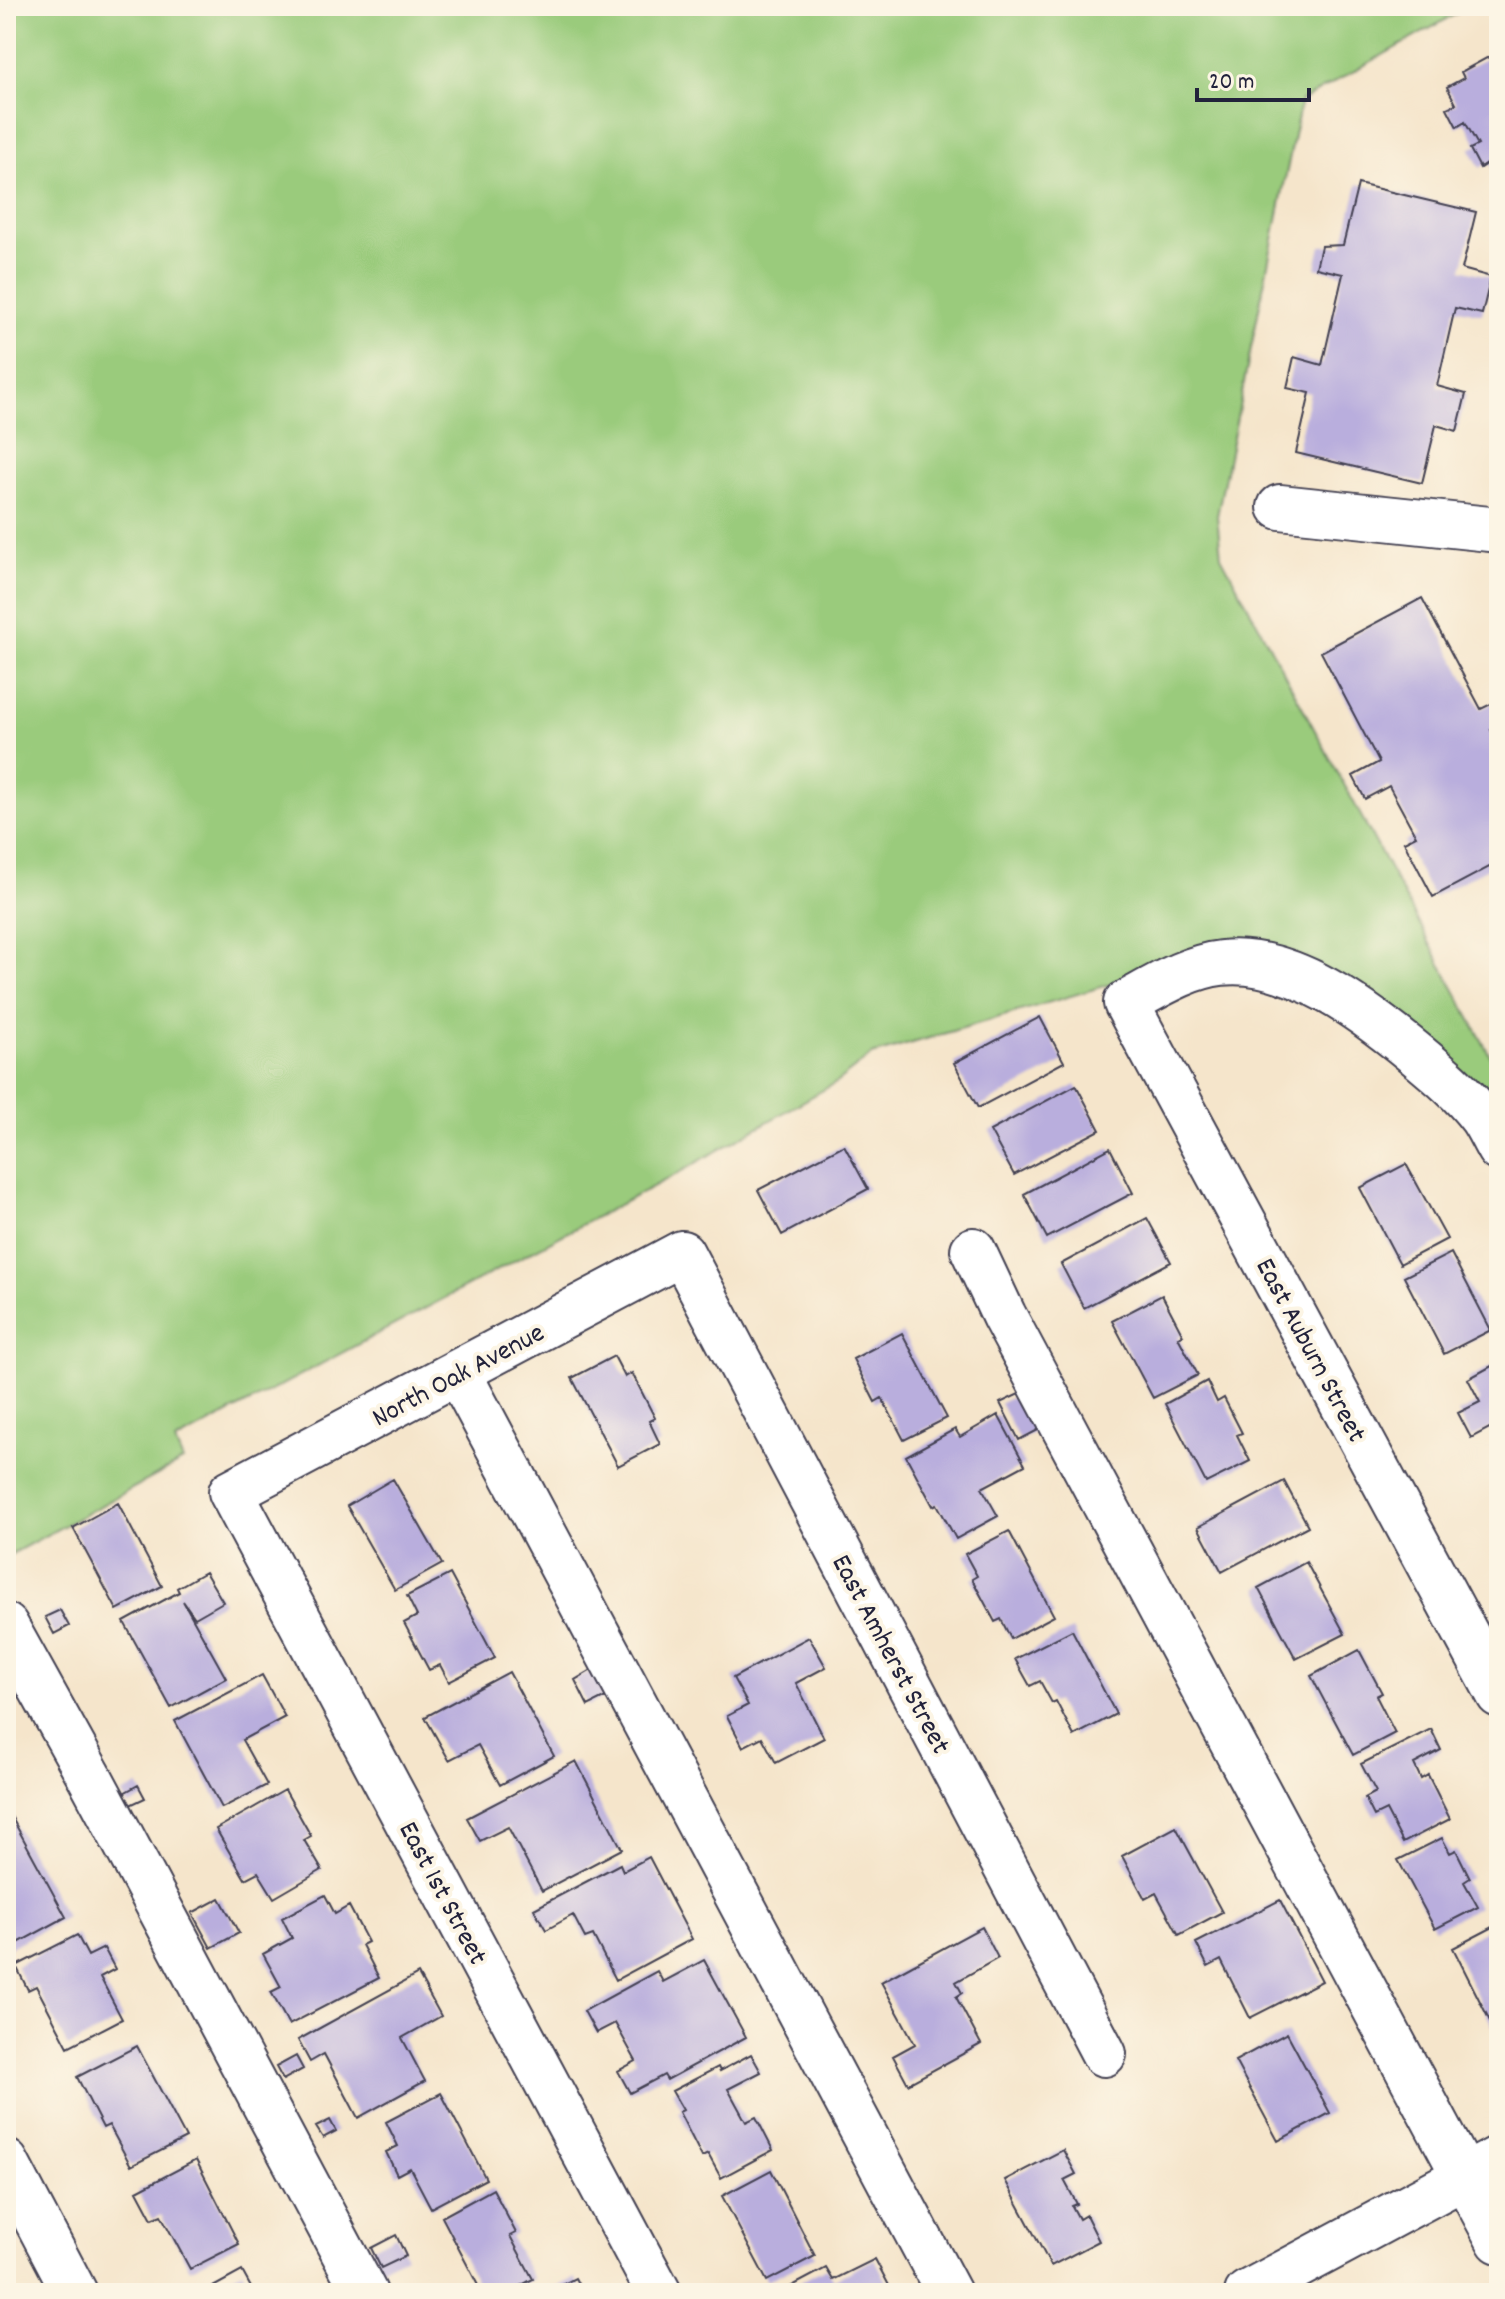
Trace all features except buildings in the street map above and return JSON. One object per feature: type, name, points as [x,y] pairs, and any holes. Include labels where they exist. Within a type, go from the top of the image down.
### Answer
[{"type":"street","points":[[1280,507],[1499,530]]},
{"type":"street","name":"East Auburn Street","points":[[1499,1149],[1482,1118],[1448,1081],[1371,1016],[1304,978],[1261,965],[1222,963],[1185,972],[1126,1003],[1499,1695]]},
{"type":"street","points":[[973,1250],[1004,1316],[1482,2167],[1499,2241]]},
{"type":"street","name":"North Oak Avenue","points":[[231,1492],[682,1253]]},
{"type":"street","name":"East Amherst Street","points":[[682,1253],[1104,2054]]},
{"type":"street","points":[[458,1372],[949,2293]]},
{"type":"street","name":"East 1st Street","points":[[231,1492],[659,2293]]},
{"type":"street","points":[[6,1626],[365,2293]]},
{"type":"street","points":[[6,2162],[75,2293]]},
{"type":"street","points":[[1247,2293],[1482,2167]]},
{"type":"green space","points":[[6,6],[1470,6],[1301,101],[1217,516],[1221,556],[1499,1072],[1499,1125],[1413,1023],[1366,992],[1229,949],[872,1055],[837,1082],[675,1175],[175,1442],[183,1461],[6,1557]]}]
